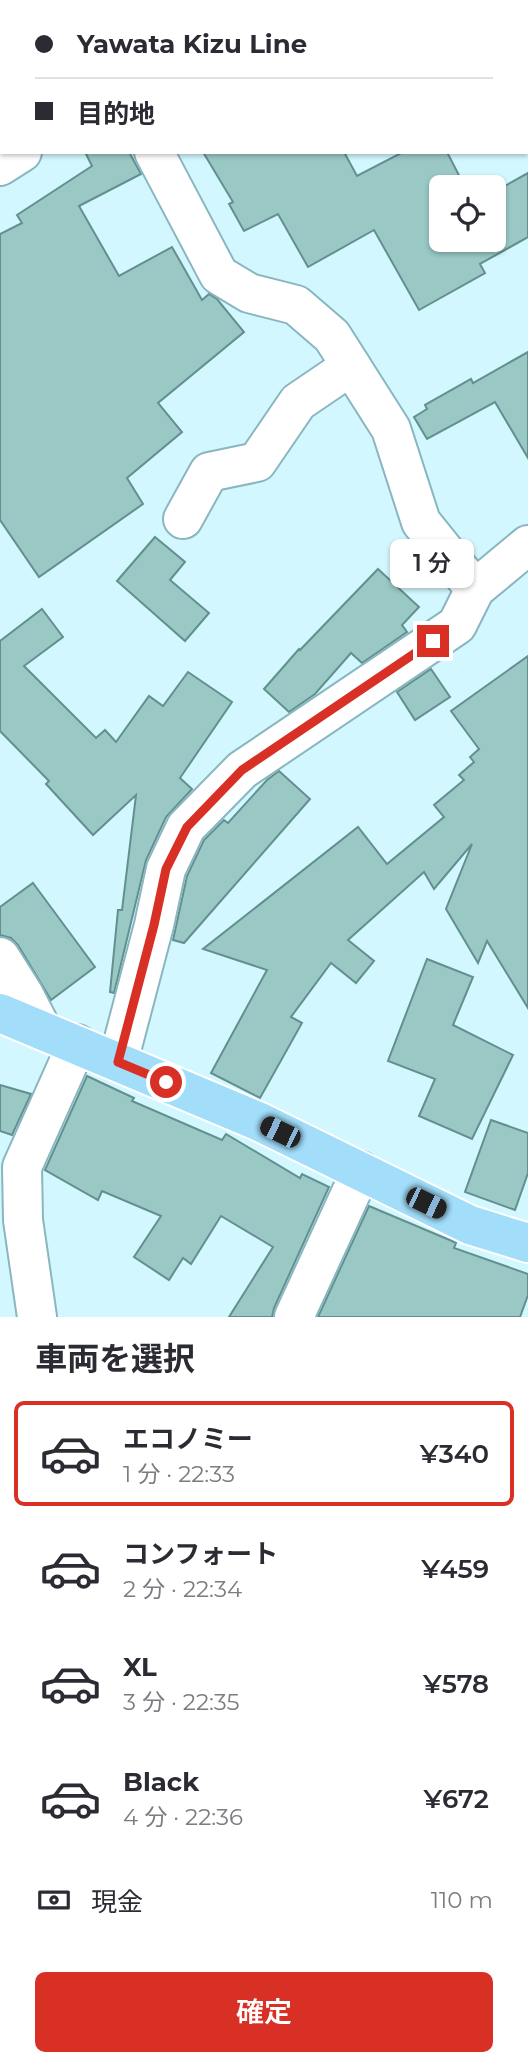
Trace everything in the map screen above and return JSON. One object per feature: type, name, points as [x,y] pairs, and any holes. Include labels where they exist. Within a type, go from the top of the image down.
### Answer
[{"type":"main road","points":[[0,1013],[260,1122],[470,1225],[528,1243]]},
{"type":"street","points":[[0,166],[19,154]]},
{"type":"street","points":[[155,154],[219,275],[249,293],[296,305],[332,336],[391,429],[421,522],[475,589]]},
{"type":"street","points":[[183,519],[209,472],[257,462],[298,402],[351,366]]},
{"type":"street","points":[[118,1062],[166,869],[187,827],[242,770],[457,625],[475,589],[528,545]]},
{"type":"street","points":[[0,957],[41,1028]]},
{"type":"street","points":[[37,1317],[23,1220],[22,1167],[77,1044]]},
{"type":"street","points":[[294,1317],[361,1171]]},
{"type":"building","points":[[86,154],[130,154],[141,174],[79,206],[119,276],[172,247],[202,300],[209,294],[217,299],[244,332],[158,403],[182,432],[127,478],[143,504],[39,577],[0,520],[0,234],[22,223],[17,215],[92,166]]},
{"type":"building","points":[[204,154],[345,154],[357,176],[399,154],[448,154],[459,175],[429,175],[429,252],[501,252],[480,264],[485,273],[419,310],[374,230],[308,267],[278,214],[244,231],[229,204],[233,202]]},
{"type":"building","points":[[528,173],[528,237],[506,249],[506,185]]},
{"type":"building","points":[[528,352],[528,458],[495,402],[427,439],[414,417],[427,409],[425,405],[471,379],[473,383]]},
{"type":"building","points":[[155,537],[185,562],[170,580],[209,613],[185,641],[117,581]]},
{"type":"building","points":[[378,569],[419,607],[402,625],[407,632],[362,663],[351,653],[315,694],[289,712],[264,689],[299,649]]},
{"type":"building","points":[[42,609],[63,637],[24,666],[96,738],[105,730],[116,742],[149,696],[163,706],[188,672],[232,702],[180,778],[192,789],[166,817],[146,860],[114,993],[110,992],[118,910],[122,910],[136,795],[93,835],[46,784],[49,781],[0,731],[0,641]]},
{"type":"building","points":[[528,656],[528,1008],[487,941],[478,963],[446,909],[472,844],[434,889],[424,872],[348,940],[374,961],[356,983],[331,963],[291,1017],[302,1023],[260,1098],[211,1073],[267,970],[203,949],[358,827],[387,864],[444,817],[434,805],[464,780],[459,775],[474,762],[470,757],[479,749],[451,711]]},
{"type":"building","points":[[431,669],[450,697],[415,720],[397,692]]},
{"type":"building","points":[[279,771],[310,799],[184,943],[173,940],[187,876],[204,840],[224,820],[228,823],[267,780]]},
{"type":"building","points":[[33,883],[95,967],[51,1000],[18,945],[11,938],[0,935],[0,907]]},
{"type":"building","points":[[427,959],[473,977],[453,1025],[513,1055],[472,1139],[419,1116],[435,1079],[388,1061]]},
{"type":"building","points":[[87,1076],[134,1098],[132,1101],[222,1140],[226,1134],[300,1178],[302,1174],[329,1187],[272,1317],[229,1317],[273,1247],[221,1216],[191,1264],[183,1258],[169,1280],[134,1257],[161,1216],[102,1191],[98,1200],[45,1170]]},
{"type":"building","points":[[0,1085],[31,1094],[12,1135],[0,1131]]},
{"type":"building","points":[[491,1120],[528,1133],[528,1173],[515,1210],[465,1192]]},
{"type":"building","points":[[369,1206],[452,1241],[456,1243],[454,1248],[528,1274],[528,1295],[520,1317],[318,1317]]},
{"type":"route","points":[[166,1082],[118,1062],[166,869],[187,827],[242,770],[433,641]]}]
